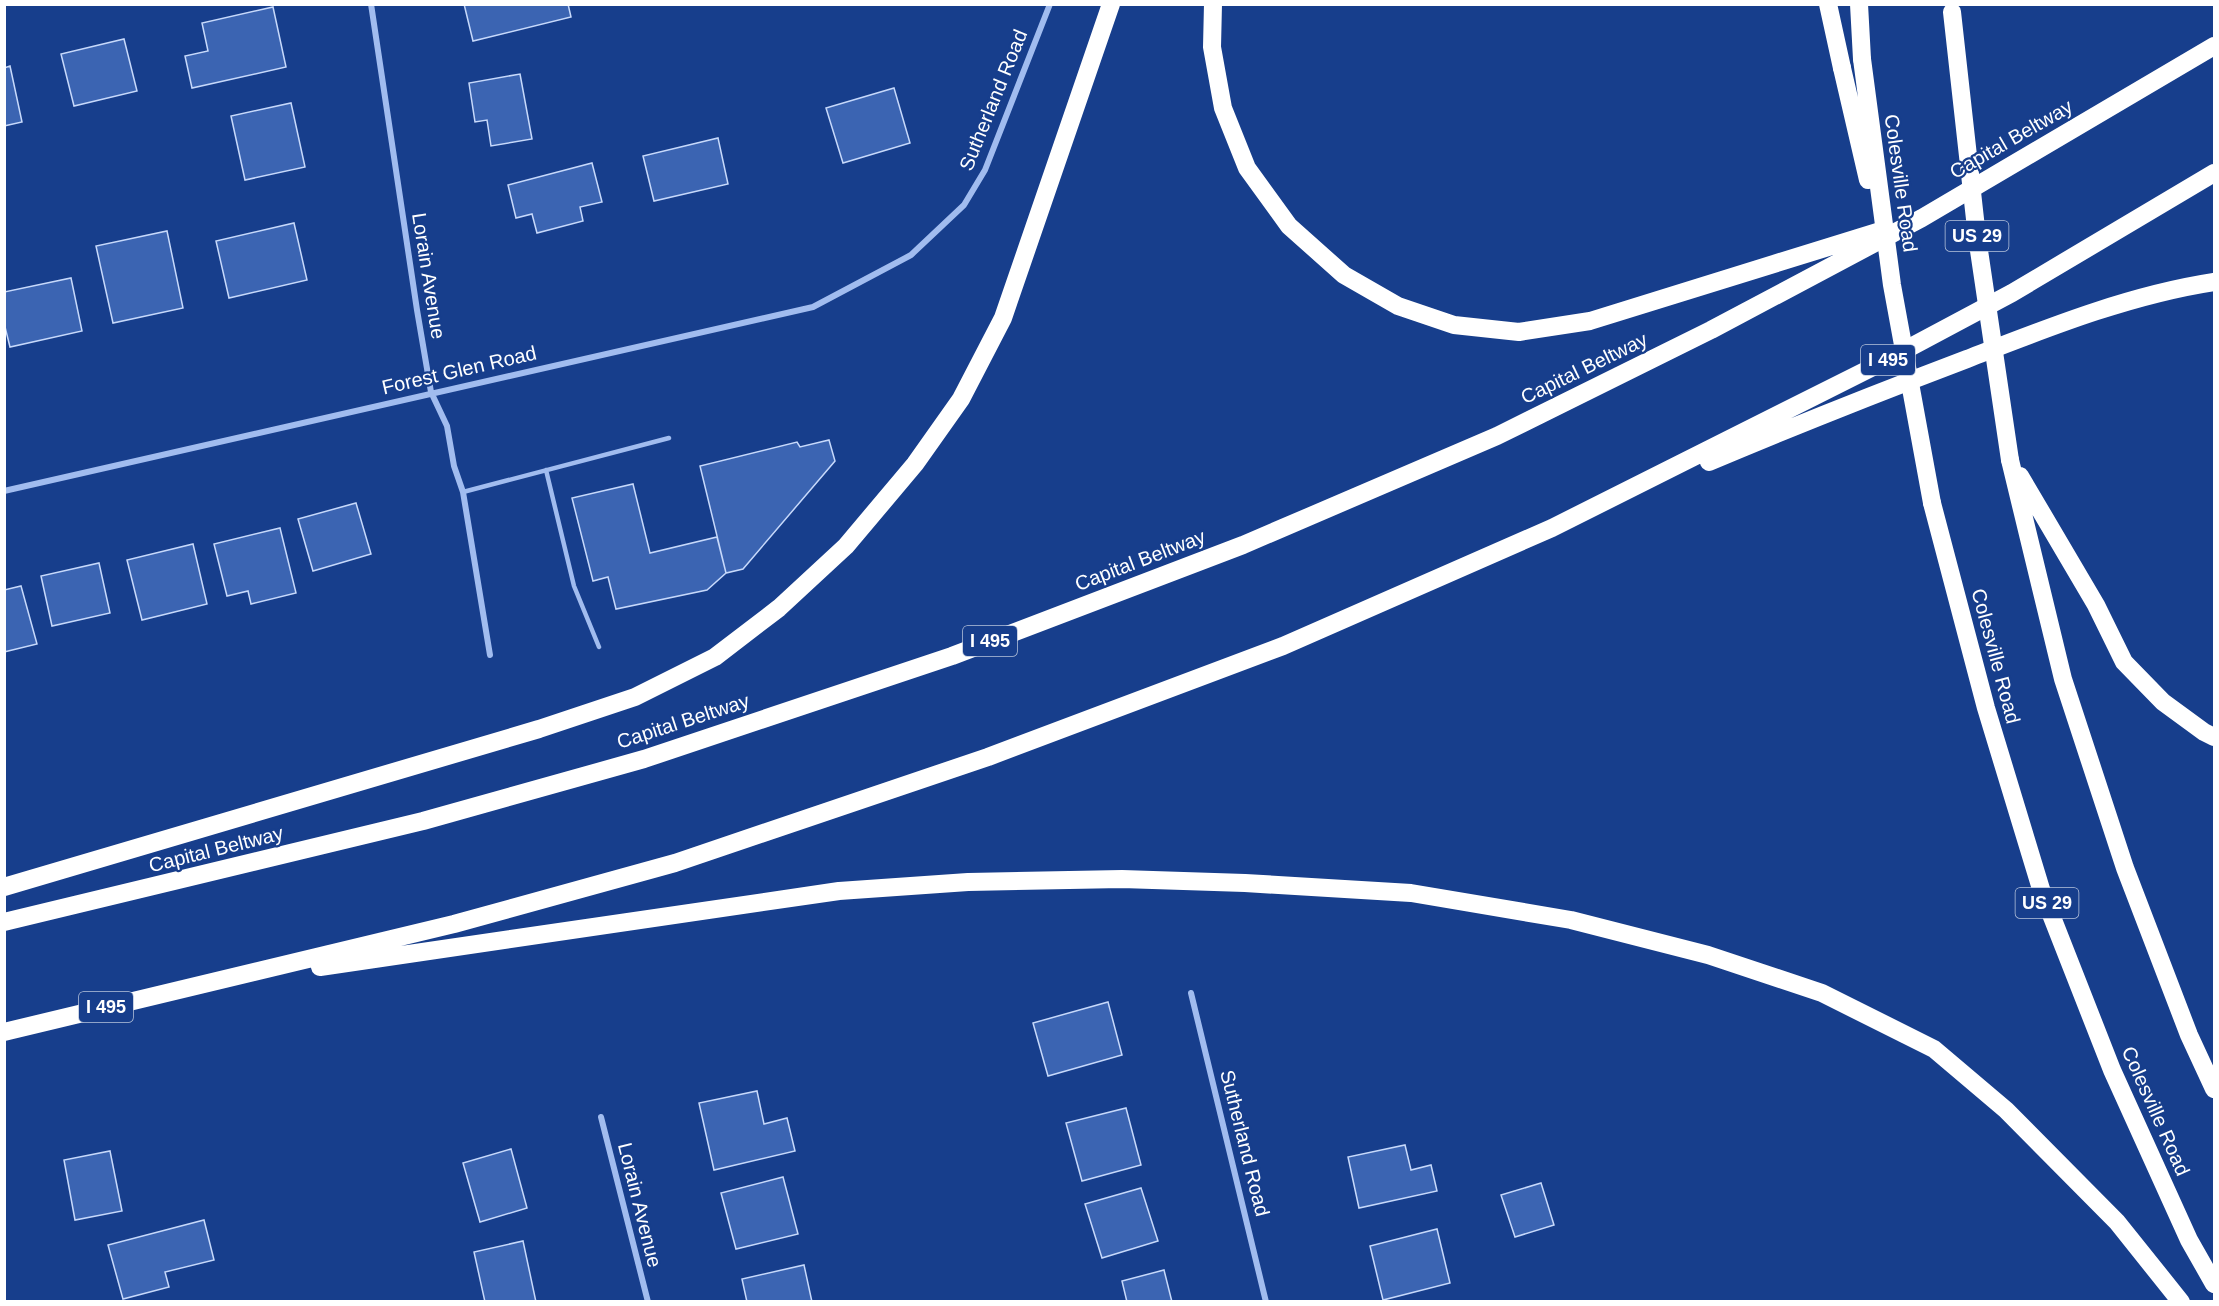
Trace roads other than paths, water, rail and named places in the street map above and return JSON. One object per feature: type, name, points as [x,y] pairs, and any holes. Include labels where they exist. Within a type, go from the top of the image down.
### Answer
[{"type":"highway","points":[[4,887],[527,732],[635,697],[715,657],[779,608],[846,546],[915,464],[961,399],[1003,318],[1111,4]]},
{"type":"highway","points":[[1213,4],[1212,46],[1223,108],[1247,168],[1289,226],[1344,275],[1398,306],[1454,325],[1519,332],[1590,321],[1922,218]]},
{"type":"highway","points":[[1828,4],[1892,285]]},
{"type":"highway","name":"Colesville Road","points":[[1859,4],[1862,59],[1892,285],[1932,503],[1986,708],[2041,889],[2112,1070],[2189,1240],[2214,1284]]},
{"type":"highway","name":"US 29","points":[[1952,8],[1977,237],[2010,460],[2063,679],[2125,868],[2189,1035],[2214,1089]]},
{"type":"highway","name":"Capital Beltway","points":[[4,922],[412,824],[644,759],[952,656],[1243,545],[1497,436],[1711,330],[1922,218],[2214,46]]},
{"type":"highway","name":"I 495","points":[[4,1032],[454,924],[675,863],[988,757],[1283,646],[1552,528],[1877,365],[2012,293],[2214,173]]},
{"type":"highway","points":[[1552,528],[1813,418],[2061,322],[2134,300],[2214,282]]},
{"type":"highway","points":[[2010,460],[2096,605],[2124,662],[2163,702],[2214,737]]},
{"type":"highway","points":[[208,983],[838,891],[968,882],[1122,879],[1245,883],[1411,893],[1571,920],[1707,954],[1822,993],[1934,1049],[2006,1110],[2117,1222],[2181,1302]]},
{"type":"street","name":"Lorain Avenue","points":[[371,4],[431,392],[447,426],[454,466],[463,492],[490,655]]},
{"type":"street","name":"Sutherland Road","points":[[911,255],[964,205],[984,170],[1050,4]]},
{"type":"street","name":"Forest Glen Road","points":[[4,491],[431,392],[813,307],[911,255]]},
{"type":"street","name":"Sutherland Road","points":[[1191,993],[1266,1302]]},
{"type":"street","name":"Lorain Avenue","points":[[601,1117],[648,1302]]},
{"type":"lane","points":[[463,492],[669,438]]},
{"type":"lane","points":[[546,470],[574,586],[598,647]]}]
